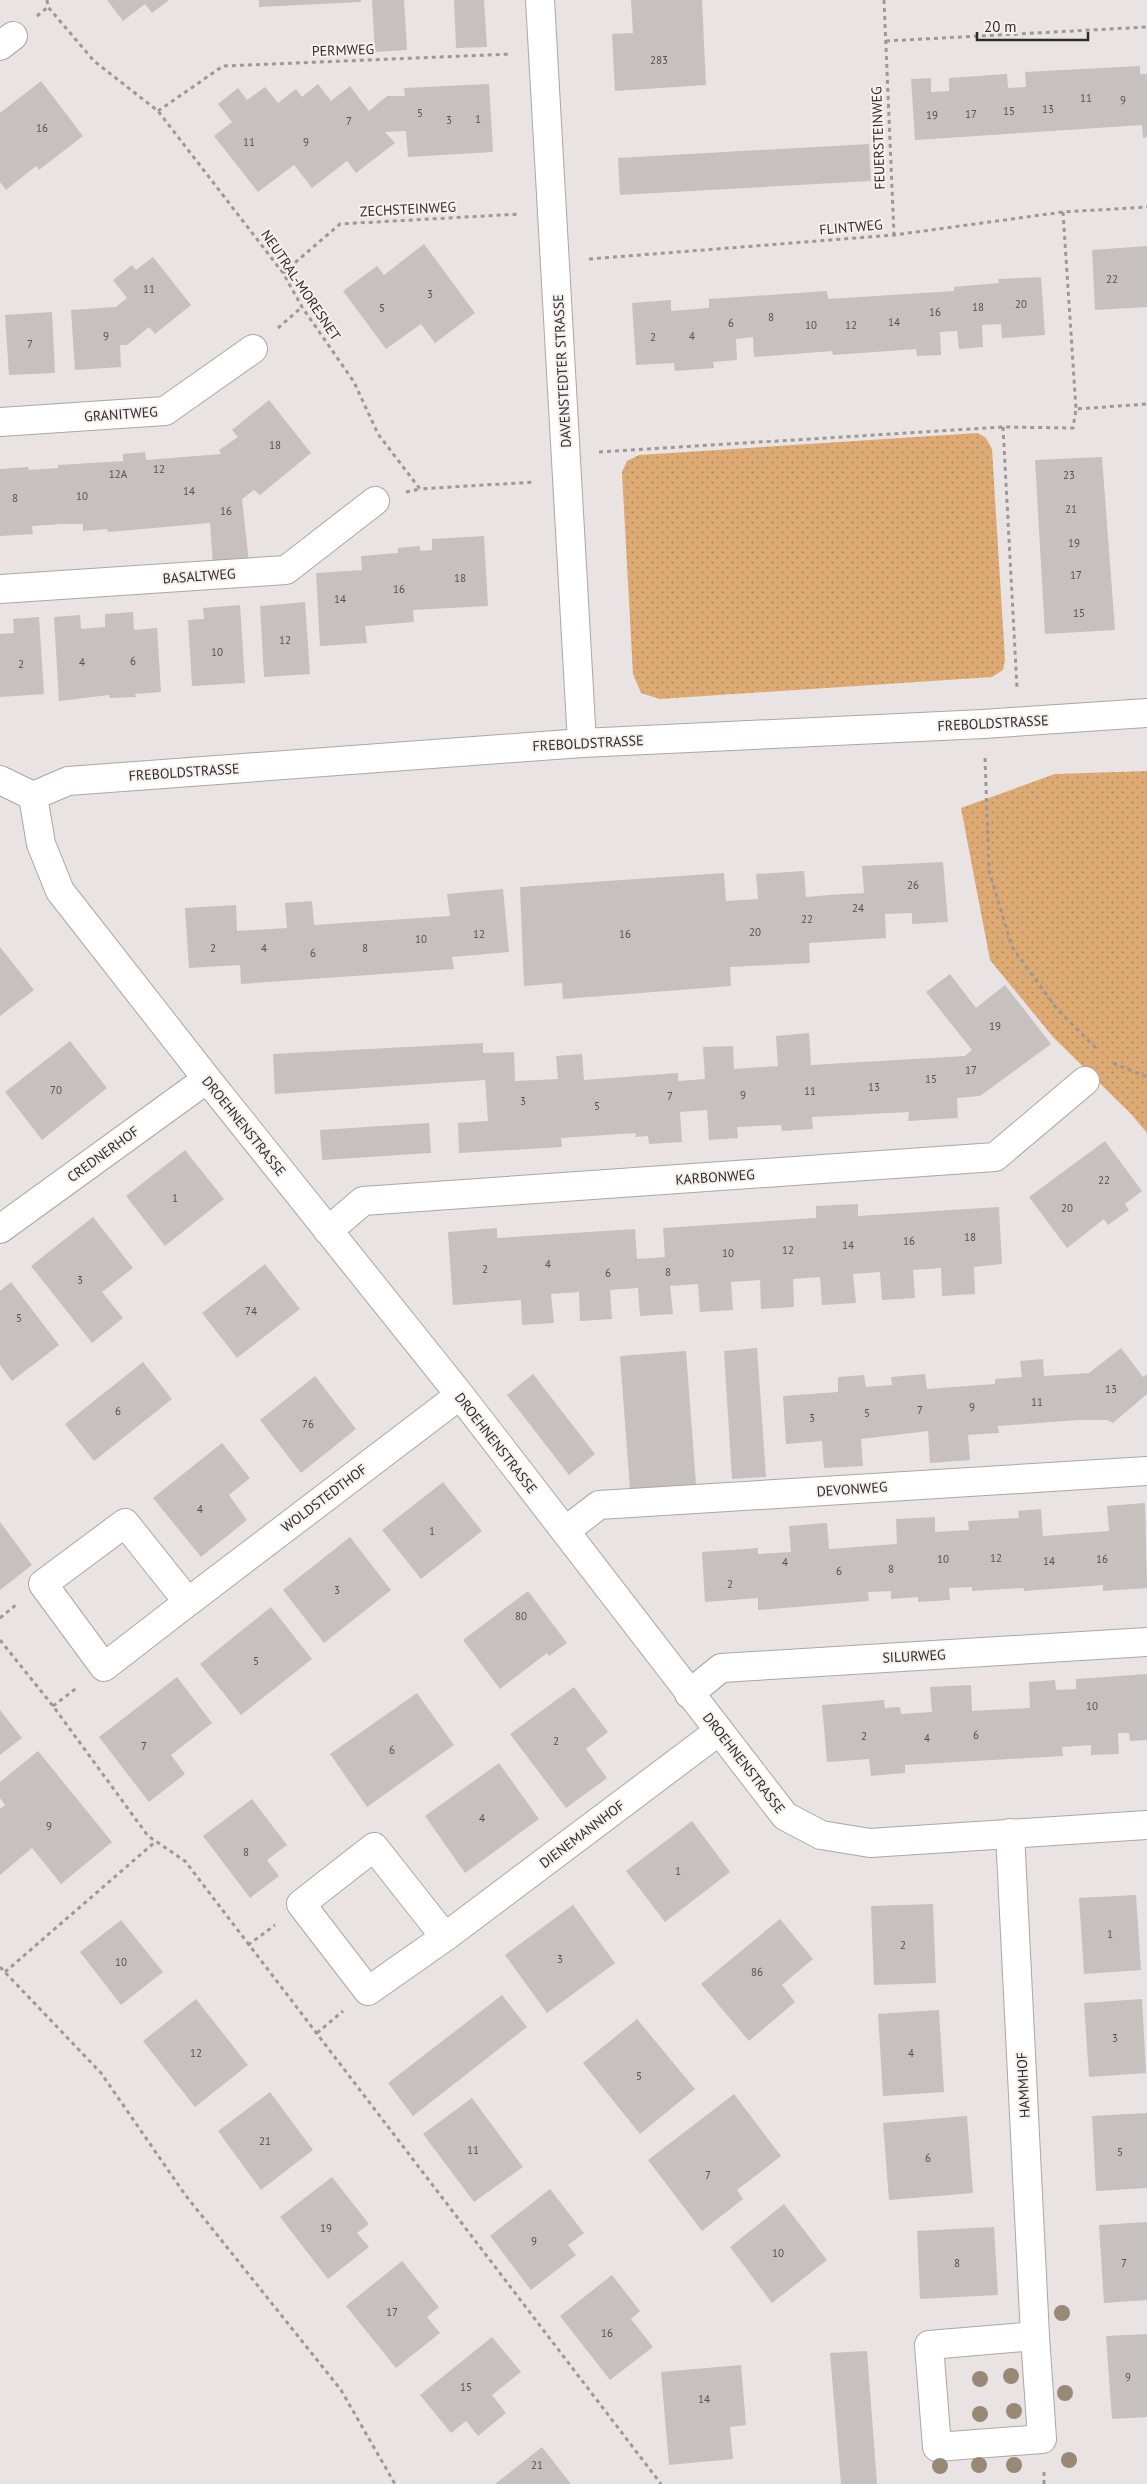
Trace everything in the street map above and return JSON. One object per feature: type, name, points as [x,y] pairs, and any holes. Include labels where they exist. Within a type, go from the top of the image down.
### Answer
[{"type":"street","name":"DAVENSTEDTER STRASSE","points":[[540,0],[582,743]]},
{"type":"street","name":"GRANITWEG","points":[[0,422],[166,411],[253,349]]},
{"type":"street","name":"BASALTWEG","points":[[0,590],[286,570],[376,501]]},
{"type":"street","name":"FREBOLDSTRASSE","points":[[33,796],[68,780],[582,743],[983,724],[1147,713]]},
{"type":"street","points":[[0,780],[33,796]]},
{"type":"street","name":"DROEHNENSTRASSE","points":[[33,796],[41,844],[60,891],[207,1080],[460,1395],[785,1816],[821,1834],[870,1844],[1147,1825]]},
{"type":"street","name":"CREDNERHOF","points":[[0,1229],[207,1080]]},
{"type":"street","name":"KARBONWEG","points":[[328,1231],[363,1201],[995,1157],[1085,1081]]},
{"type":"street","name":"WOLDSTEDTHOF","points":[[188,1602],[125,1523],[43,1584],[104,1667],[460,1395]]},
{"type":"street","name":"DEVONWEG","points":[[565,1531],[599,1505],[1147,1471]]},
{"type":"street","name":"SILURWEG","points":[[689,1694],[721,1668],[1147,1642]]},
{"type":"street","name":"DIENEMANNHOF","points":[[445,1936],[374,1847],[301,1904],[368,1991],[445,1936],[719,1731]]},
{"type":"street","name":"HAMMHOF","points":[[1010,1833],[1035,2336],[1042,2439],[937,2447],[929,2345],[1035,2336]]},
{"type":"path","name":"NEUTRAL-MORESNET","points":[[47,0],[48,7],[94,61],[158,111],[283,273],[302,307],[354,382],[378,434],[420,489],[567,480]]},
{"type":"path","name":"FEUERSTEINWEG","points":[[884,0],[894,235]]},
{"type":"path","points":[[886,41],[1147,27]]},
{"type":"path","name":"PERMWEG","points":[[158,111],[223,66],[544,52]]},
{"type":"path","name":"FLINTWEG","points":[[556,262],[894,235],[1063,212],[1147,207]]},
{"type":"path","name":"ZECHSTEINWEG","points":[[283,273],[340,224],[553,212]]},
{"type":"path","points":[[566,454],[1003,427],[1074,428],[1076,409],[1063,212]]},
{"type":"path","points":[[1076,409],[1147,404]]},
{"type":"path","points":[[1003,427],[1019,721]]},
{"type":"path","points":[[983,724],[989,871],[1012,947],[1057,1009],[1103,1055]]},
{"type":"path","points":[[1109,1062],[1147,1077]]},
{"type":"path","points":[[0,1640],[53,1706],[155,1842],[186,1861],[661,2484]]},
{"type":"path","points":[[5,1972],[155,1842]]},
{"type":"path","points":[[0,1967],[101,2073],[186,2196],[341,2390],[395,2484]]},
{"type":"shaded area","points":[[978,433],[986,438],[992,449],[1005,660],[1003,670],[992,677],[660,699],[641,693],[633,674],[622,472],[627,461],[639,455]]},
{"type":"shaded area","points":[[1147,771],[1147,1133],[1132,1115],[1053,1037],[990,960],[961,808],[1055,774]]},
{"type":"building","points":[[107,0],[169,0],[152,13],[145,4],[123,21]]},
{"type":"building","points":[[259,0],[361,0],[361,2],[259,7]]},
{"type":"building","points":[[372,0],[404,0],[407,50],[375,52]]},
{"type":"building","points":[[454,0],[484,0],[487,47],[456,48]]},
{"type":"building","points":[[631,0],[702,0],[706,85],[615,91],[612,34],[633,33]]},
{"type":"building","points":[[1140,66],[1140,74],[1147,74],[1147,137],[1143,138],[1142,125],[915,140],[911,79],[931,78],[931,92],[949,91],[949,78],[1007,74],[1008,88],[1026,87],[1025,72]]},
{"type":"building","points":[[41,81],[83,136],[39,170],[36,166],[6,190],[0,182],[0,113]]},
{"type":"building","points":[[318,84],[331,101],[350,86],[369,111],[387,96],[405,96],[404,88],[489,84],[493,152],[408,157],[406,131],[385,132],[395,143],[356,173],[347,161],[312,188],[294,165],[258,192],[214,136],[232,122],[218,104],[238,88],[247,100],[265,87],[278,103],[296,89],[302,97]]},
{"type":"building","points":[[869,144],[871,181],[620,195],[618,158]]},
{"type":"building","points":[[424,244],[475,313],[435,343],[421,324],[386,349],[343,291],[377,266],[384,275]]},
{"type":"building","points":[[1147,246],[1147,307],[1095,310],[1092,250]]},
{"type":"building","points":[[153,257],[191,305],[155,334],[149,327],[127,345],[120,345],[121,367],[75,370],[71,310],[116,307],[127,298],[113,280],[132,265],[136,270]]},
{"type":"building","points":[[1041,277],[1045,335],[1002,338],[1001,324],[982,325],[983,347],[959,349],[957,331],[940,332],[941,355],[917,356],[916,349],[833,355],[832,351],[754,357],[753,337],[736,339],[737,360],[713,362],[714,368],[675,371],[674,363],[636,365],[632,303],[671,300],[671,311],[709,308],[709,299],[827,291],[828,299],[954,291],[954,287],[999,283],[998,279]]},
{"type":"building","points":[[52,312],[55,373],[9,375],[5,315]]},
{"type":"building","points":[[269,400],[311,453],[260,495],[254,490],[242,499],[249,563],[213,566],[210,523],[108,532],[107,529],[83,531],[83,524],[61,524],[32,526],[33,534],[0,536],[0,469],[28,467],[29,470],[58,468],[58,465],[123,461],[123,454],[145,452],[146,460],[221,454],[219,450],[238,437],[232,430]]},
{"type":"building","points":[[1102,457],[1115,630],[1045,634],[1035,460]]},
{"type":"building","points":[[484,536],[488,606],[413,610],[414,622],[365,626],[367,643],[320,646],[316,573],[362,570],[361,556],[398,553],[398,548],[420,546],[420,551],[432,550],[432,539]]},
{"type":"building","points":[[305,602],[310,674],[264,677],[260,606]]},
{"type":"building","points":[[240,605],[245,683],[192,686],[188,620],[204,619],[203,608]]},
{"type":"building","points":[[133,612],[134,630],[157,628],[161,692],[135,694],[136,697],[110,698],[109,695],[59,701],[54,617],[80,615],[81,629],[105,627],[105,614]]},
{"type":"building","points":[[39,617],[44,694],[0,697],[0,634],[14,633],[13,619]]},
{"type":"building","points":[[943,862],[948,922],[912,924],[912,913],[885,914],[886,938],[809,943],[810,963],[730,967],[731,986],[563,999],[562,983],[524,986],[520,887],[724,873],[726,901],[758,899],[756,874],[804,871],[806,897],[864,893],[862,866]]},
{"type":"building","points":[[503,889],[509,952],[452,957],[454,969],[241,984],[240,965],[189,968],[185,908],[236,905],[237,931],[287,928],[285,903],[312,901],[314,925],[450,916],[447,894]]},
{"type":"building","points":[[0,947],[34,990],[0,1016]]},
{"type":"building","points":[[950,974],[976,1008],[1005,985],[1051,1044],[980,1096],[957,1098],[958,1118],[908,1121],[909,1112],[812,1117],[813,1129],[782,1131],[781,1125],[737,1127],[738,1138],[709,1140],[707,1110],[680,1112],[682,1142],[649,1144],[648,1136],[635,1137],[636,1133],[561,1138],[562,1147],[459,1153],[458,1123],[488,1121],[485,1080],[275,1094],[273,1054],[483,1043],[483,1053],[514,1052],[515,1081],[558,1079],[556,1056],[582,1054],[584,1080],[678,1073],[678,1081],[705,1079],[703,1047],[733,1046],[734,1069],[778,1066],[776,1036],[809,1033],[811,1065],[965,1056],[972,1050],[926,992]]},
{"type":"building","points":[[70,1041],[107,1088],[42,1140],[5,1092]]},
{"type":"building","points":[[429,1123],[431,1153],[322,1160],[320,1130]]},
{"type":"building","points":[[1105,1141],[1142,1191],[1125,1204],[1129,1210],[1108,1225],[1104,1219],[1067,1248],[1029,1197]]},
{"type":"building","points":[[185,1150],[224,1199],[165,1246],[126,1196]]},
{"type":"building","points":[[858,1204],[858,1216],[999,1207],[1002,1264],[974,1267],[975,1294],[942,1296],[941,1268],[913,1270],[915,1298],[882,1300],[880,1272],[853,1274],[856,1303],[822,1305],[820,1277],[793,1279],[794,1307],[761,1309],[760,1280],[731,1282],[733,1310],[700,1312],[698,1284],[670,1286],[673,1314],[640,1316],[638,1288],[610,1290],[612,1319],[580,1321],[579,1292],[551,1294],[554,1323],[522,1325],[521,1300],[453,1305],[448,1232],[497,1228],[497,1238],[635,1229],[637,1259],[665,1257],[663,1228],[816,1218],[816,1206]]},
{"type":"building","points":[[93,1217],[133,1268],[102,1292],[123,1318],[92,1343],[31,1266]]},
{"type":"building","points":[[265,1264],[300,1309],[237,1358],[202,1313]]},
{"type":"building","points":[[11,1282],[59,1345],[12,1381],[0,1365],[0,1291]]},
{"type":"building","points":[[757,1348],[766,1477],[732,1479],[724,1351]]},
{"type":"building","points":[[1121,1348],[1143,1377],[1147,1374],[1147,1394],[1113,1423],[1107,1420],[1078,1420],[998,1426],[999,1433],[968,1435],[970,1460],[930,1463],[928,1431],[861,1439],[863,1466],[824,1468],[822,1441],[786,1444],[783,1396],[838,1392],[838,1377],[864,1375],[866,1387],[892,1385],[891,1377],[925,1374],[927,1389],[995,1384],[995,1379],[1022,1377],[1020,1361],[1043,1359],[1044,1376],[1089,1373]]},
{"type":"building","points":[[686,1351],[696,1485],[630,1490],[620,1356]]},
{"type":"building","points":[[143,1362],[172,1399],[94,1461],[65,1424]]},
{"type":"building","points":[[533,1374],[595,1454],[569,1475],[507,1395]]},
{"type":"building","points":[[315,1376],[356,1429],[301,1473],[260,1420]]},
{"type":"building","points":[[222,1443],[250,1478],[229,1495],[247,1520],[201,1557],[153,1498]]},
{"type":"building","points":[[443,1482],[482,1531],[421,1579],[382,1530]]},
{"type":"building","points":[[1145,1503],[1147,1588],[1103,1591],[1103,1585],[1024,1591],[1024,1588],[972,1591],[972,1587],[949,1588],[950,1600],[918,1602],[918,1597],[891,1599],[891,1591],[868,1592],[869,1601],[758,1610],[758,1598],[705,1602],[702,1552],[758,1548],[758,1554],[791,1552],[789,1526],[827,1523],[829,1549],[897,1544],[896,1519],[935,1517],[935,1532],[969,1530],[968,1521],[1019,1518],[1018,1511],[1041,1509],[1043,1536],[1109,1531],[1107,1506]]},
{"type":"building","points":[[0,1522],[32,1565],[0,1590]]},
{"type":"building","points":[[350,1537],[391,1590],[324,1643],[283,1590]]},
{"type":"building","points":[[528,1591],[567,1643],[549,1656],[547,1653],[500,1689],[463,1640]]},
{"type":"building","points":[[271,1607],[312,1659],[241,1715],[200,1664]]},
{"type":"building","points":[[1147,1674],[1147,1740],[1130,1741],[1129,1733],[1118,1733],[1119,1754],[1091,1755],[1091,1745],[1062,1747],[1063,1756],[905,1765],[905,1773],[871,1776],[869,1759],[827,1762],[822,1705],[884,1700],[885,1708],[900,1707],[901,1714],[932,1712],[930,1687],[971,1685],[972,1711],[1030,1708],[1029,1682],[1055,1680],[1056,1690],[1076,1689],[1076,1679]]},
{"type":"building","points":[[177,1677],[212,1723],[171,1755],[185,1774],[149,1802],[99,1737]]},
{"type":"building","points":[[574,1687],[608,1732],[586,1749],[607,1778],[566,1808],[510,1734]]},
{"type":"building","points":[[417,1693],[454,1745],[367,1807],[330,1754]]},
{"type":"building","points":[[0,1710],[22,1738],[0,1755]]},
{"type":"building","points":[[38,1751],[112,1842],[61,1884],[32,1848],[0,1875],[0,1809],[5,1805],[0,1798],[0,1782]]},
{"type":"building","points":[[499,1763],[539,1819],[465,1873],[425,1816]]},
{"type":"building","points":[[252,1799],[287,1845],[267,1860],[279,1876],[250,1898],[203,1836]]},
{"type":"building","points":[[692,1821],[730,1872],[665,1922],[626,1871]]},
{"type":"building","points":[[1136,1895],[1141,1970],[1084,1974],[1079,1898]]},
{"type":"building","points":[[933,1904],[936,1983],[874,1985],[871,1906]]},
{"type":"building","points":[[573,1905],[615,1963],[547,2013],[505,1955]]},
{"type":"building","points":[[780,1919],[813,1959],[782,1985],[795,2002],[749,2041],[701,1984]]},
{"type":"building","points":[[121,1920],[163,1972],[121,2005],[80,1952]]},
{"type":"building","points":[[502,1995],[527,2027],[413,2116],[388,2083]]},
{"type":"building","points":[[196,1999],[248,2065],[195,2107],[143,2041]]},
{"type":"building","points":[[1142,1999],[1146,2073],[1089,2077],[1084,2003]]},
{"type":"building","points":[[939,2010],[944,2092],[883,2096],[878,2014]]},
{"type":"building","points":[[637,2019],[695,2089],[640,2134],[583,2063]]},
{"type":"building","points":[[270,2092],[313,2150],[261,2190],[218,2131]]},
{"type":"building","points":[[734,2094],[781,2156],[737,2190],[743,2199],[702,2231],[648,2160]]},
{"type":"building","points":[[472,2098],[523,2167],[474,2202],[423,2134]]},
{"type":"building","points":[[1147,2113],[1147,2188],[1096,2191],[1092,2116]]},
{"type":"building","points":[[967,2116],[973,2193],[889,2200],[883,2123]]},
{"type":"building","points":[[332,2177],[369,2224],[357,2233],[369,2247],[328,2279],[280,2217]]},
{"type":"building","points":[[550,2189],[584,2233],[568,2245],[576,2255],[531,2290],[490,2236]]},
{"type":"building","points":[[784,2204],[827,2260],[772,2303],[730,2247]]},
{"type":"building","points":[[1147,2222],[1147,2300],[1104,2303],[1099,2225]]},
{"type":"building","points":[[994,2227],[998,2295],[920,2299],[917,2231]]},
{"type":"building","points":[[402,2261],[439,2307],[427,2317],[440,2333],[396,2368],[346,2306]]},
{"type":"building","points":[[612,2275],[640,2311],[631,2319],[653,2347],[610,2380],[560,2316]]},
{"type":"building","points":[[1147,2334],[1147,2417],[1112,2419],[1106,2336]]},
{"type":"building","points":[[492,2337],[521,2372],[492,2395],[506,2413],[478,2436],[466,2421],[451,2433],[420,2395]]},
{"type":"building","points":[[867,2351],[877,2484],[841,2484],[830,2353]]},
{"type":"building","points":[[741,2365],[746,2425],[730,2427],[733,2459],[669,2465],[661,2372]]},
{"type":"building","points":[[542,2447],[571,2484],[495,2484]]}]
